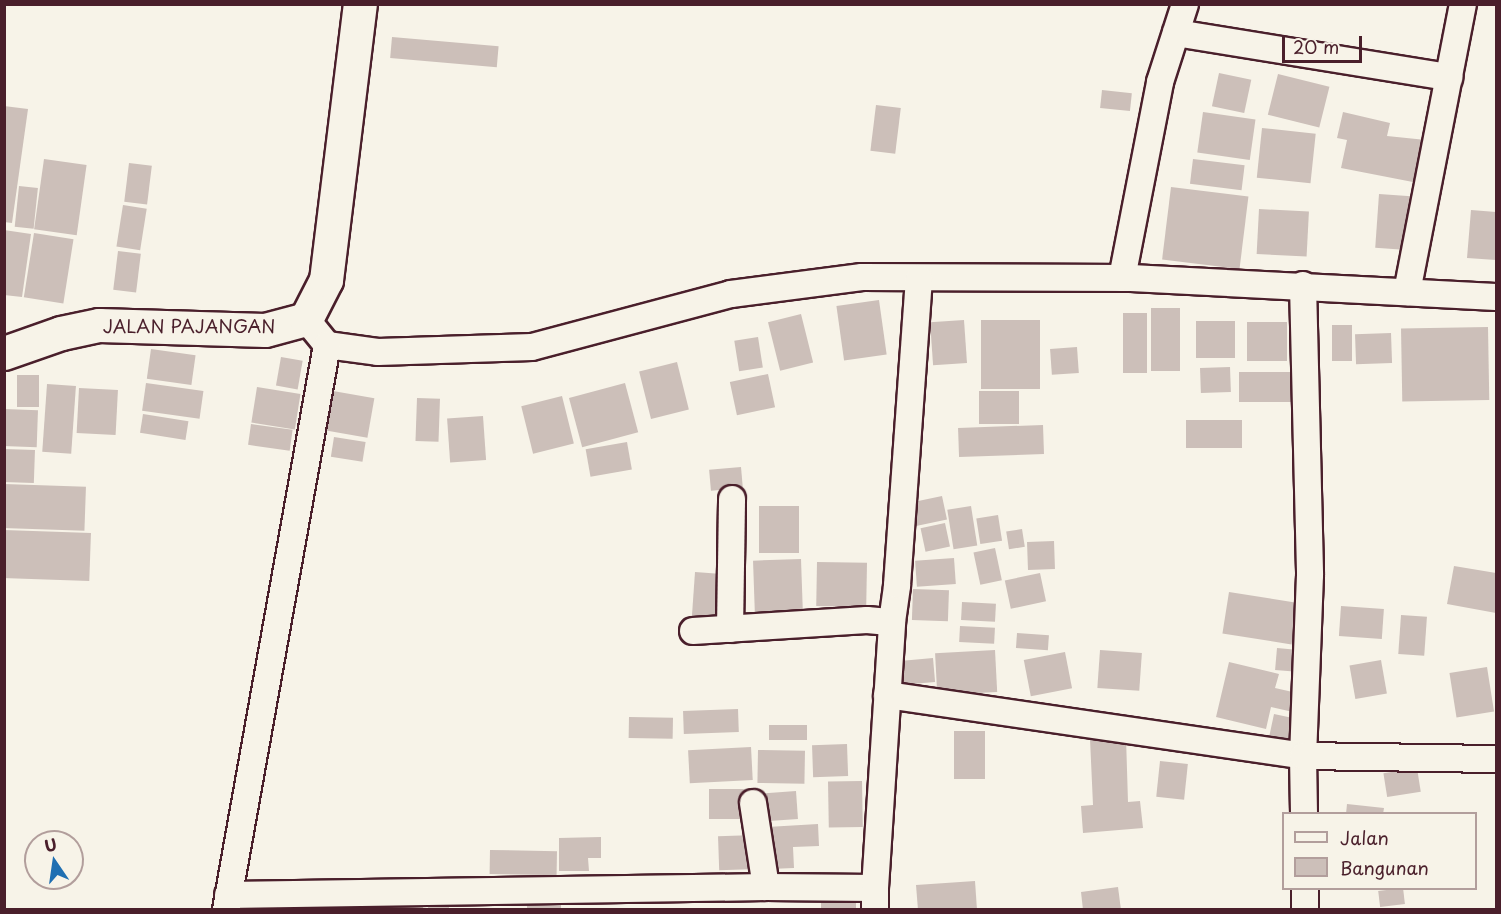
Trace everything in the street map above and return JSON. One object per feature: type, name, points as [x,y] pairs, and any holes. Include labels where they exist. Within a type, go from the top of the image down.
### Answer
[{"type":"main road","points":[[306,319],[326,280],[360,4]]},
{"type":"main road","name":"JALAN PAJANGAN","points":[[4,353],[61,333],[99,325],[265,330],[306,319]]},
{"type":"street","points":[[1122,278],[1160,82],[1185,4]]},
{"type":"street","points":[[1407,292],[1463,4]]},
{"type":"street","points":[[1176,33],[1449,76]]},
{"type":"street","points":[[306,319],[327,345],[378,352],[532,347],[731,294],[862,277],[1122,278],[1303,285],[1497,297]]},
{"type":"street","points":[[327,345],[227,902],[572,900],[766,887],[875,899],[892,622],[897,585],[919,279]]},
{"type":"street","points":[[1303,285],[1310,575],[1303,756],[1304,812]]},
{"type":"street","points":[[730,629],[732,499]]},
{"type":"street","points":[[693,631],[867,620],[892,622]]},
{"type":"street","points":[[887,695],[1303,756],[1497,759]]},
{"type":"street","points":[[753,803],[766,887]]},
{"type":"street","points":[[1305,890],[1305,909]]},
{"type":"building","points":[[392,37],[499,46],[497,67],[390,58]]},
{"type":"building","points":[[1219,73],[1251,80],[1244,113],[1212,106]]},
{"type":"building","points":[[1278,74],[1329,87],[1319,128],[1268,115]]},
{"type":"building","points":[[1102,90],[1132,93],[1130,111],[1100,108]]},
{"type":"building","points":[[876,105],[901,108],[895,154],[870,151]]},
{"type":"building","points":[[4,106],[28,109],[12,223],[4,222]]},
{"type":"building","points":[[1203,112],[1255,119],[1250,160],[1197,153]]},
{"type":"building","points":[[1343,112],[1390,123],[1387,136],[1426,140],[1418,183],[1341,168],[1347,140],[1337,138]]},
{"type":"building","points":[[1262,128],[1316,134],[1310,183],[1257,178]]},
{"type":"building","points":[[44,159],[87,165],[77,235],[34,229]]},
{"type":"building","points":[[1193,159],[1245,165],[1242,190],[1190,184]]},
{"type":"building","points":[[129,163],[152,166],[147,205],[124,202]]},
{"type":"building","points":[[19,186],[38,188],[34,229],[15,227]]},
{"type":"building","points":[[1171,187],[1248,197],[1240,269],[1162,259]]},
{"type":"building","points":[[1379,194],[1411,196],[1407,250],[1375,248]]},
{"type":"building","points":[[123,205],[147,209],[140,250],[116,246]]},
{"type":"building","points":[[1259,209],[1309,212],[1307,257],[1257,254]]},
{"type":"building","points":[[1471,210],[1496,212],[1496,260],[1467,258]]},
{"type":"building","points":[[4,230],[31,234],[22,297],[4,295]]},
{"type":"building","points":[[34,233],[74,239],[63,303],[24,297]]},
{"type":"building","points":[[118,251],[141,254],[136,293],[113,290]]},
{"type":"building","points":[[879,300],[887,354],[844,360],[836,306]]},
{"type":"building","points":[[1151,308],[1180,308],[1180,371],[1151,371]]},
{"type":"building","points":[[1123,313],[1147,313],[1147,373],[1123,373]]},
{"type":"building","points":[[801,314],[813,363],[780,371],[768,322]]},
{"type":"building","points":[[964,320],[967,363],[933,365],[930,322]]},
{"type":"building","points":[[981,320],[1040,320],[1040,389],[981,389]]},
{"type":"building","points":[[1196,321],[1235,321],[1235,358],[1196,358]]},
{"type":"building","points":[[1247,322],[1287,322],[1287,361],[1247,361]]},
{"type":"building","points":[[1332,325],[1352,325],[1352,361],[1332,361]]},
{"type":"building","points":[[1488,327],[1489,400],[1402,402],[1401,329]]},
{"type":"building","points":[[1391,333],[1392,363],[1356,364],[1355,334]]},
{"type":"building","points":[[758,337],[763,368],[739,371],[734,341]]},
{"type":"building","points":[[1077,347],[1079,373],[1052,375],[1050,349]]},
{"type":"building","points":[[151,349],[196,355],[191,385],[147,379]]},
{"type":"building","points":[[281,357],[303,361],[298,389],[276,386]]},
{"type":"building","points":[[677,362],[689,410],[651,419],[639,371]]},
{"type":"building","points":[[1230,367],[1231,392],[1201,393],[1200,368]]},
{"type":"building","points":[[1239,372],[1295,372],[1295,402],[1239,402]]},
{"type":"building","points":[[768,374],[775,407],[737,415],[730,382]]},
{"type":"building","points":[[17,375],[39,375],[39,407],[17,407]]},
{"type":"building","points":[[146,383],[203,391],[200,419],[142,411]]},
{"type":"building","points":[[625,383],[638,432],[582,447],[569,398]]},
{"type":"building","points":[[47,384],[76,386],[71,454],[42,452]]},
{"type":"building","points":[[257,387],[300,394],[295,429],[251,423]]},
{"type":"building","points":[[79,388],[118,390],[116,435],[77,433]]},
{"type":"building","points":[[333,391],[374,398],[367,438],[326,430]]},
{"type":"building","points":[[979,391],[1019,391],[1019,424],[979,424]]},
{"type":"building","points":[[562,396],[574,444],[533,454],[521,406]]},
{"type":"building","points":[[417,398],[440,399],[438,442],[415,441]]},
{"type":"building","points":[[4,409],[38,410],[37,447],[4,446]]},
{"type":"building","points":[[143,414],[188,421],[185,440],[140,433]]},
{"type":"building","points":[[483,416],[486,460],[450,462],[447,419]]},
{"type":"building","points":[[1186,420],[1242,420],[1242,448],[1186,448]]},
{"type":"building","points":[[251,424],[293,430],[290,451],[248,445]]},
{"type":"building","points":[[1043,425],[1044,454],[959,457],[958,428]]},
{"type":"building","points":[[334,437],[366,442],[362,462],[331,457]]},
{"type":"building","points":[[627,442],[632,470],[591,477],[586,449]]},
{"type":"building","points":[[4,449],[35,450],[34,483],[4,482]]},
{"type":"building","points":[[741,467],[743,488],[711,491],[709,470]]},
{"type":"building","points":[[4,484],[86,487],[84,531],[4,528]]},
{"type":"building","points":[[942,496],[947,519],[914,527],[909,503]]},
{"type":"building","points":[[759,506],[799,506],[799,553],[759,553]]},
{"type":"building","points":[[971,506],[977,546],[954,549],[947,510]]},
{"type":"building","points":[[998,515],[1002,541],[980,544],[976,518]]},
{"type":"building","points":[[945,523],[950,546],[926,552],[921,528]]},
{"type":"building","points":[[1022,529],[1025,547],[1009,549],[1006,532]]},
{"type":"building","points":[[4,530],[91,533],[89,581],[4,578]]},
{"type":"building","points":[[1054,541],[1055,569],[1028,570],[1027,542]]},
{"type":"building","points":[[995,548],[1002,580],[980,585],[973,553]]},
{"type":"building","points":[[954,558],[956,584],[917,587],[915,561]]},
{"type":"building","points":[[801,559],[803,619],[755,621],[753,561]]},
{"type":"building","points":[[817,562],[867,563],[866,607],[816,606]]},
{"type":"building","points":[[1454,566],[1496,573],[1496,613],[1447,604]]},
{"type":"building","points":[[695,572],[722,574],[719,619],[692,617]]},
{"type":"building","points":[[1040,573],[1046,601],[1011,609],[1005,580]]},
{"type":"building","points":[[913,589],[949,590],[948,621],[912,620]]},
{"type":"building","points":[[1229,592],[1298,603],[1292,644],[1222,633]]},
{"type":"building","points":[[962,602],[996,604],[995,622],[961,620]]},
{"type":"building","points":[[1341,606],[1384,609],[1382,639],[1339,636]]},
{"type":"building","points":[[1401,615],[1427,617],[1424,656],[1398,654]]},
{"type":"building","points":[[960,626],[995,628],[994,644],[959,642]]},
{"type":"building","points":[[1017,633],[1049,635],[1048,650],[1016,648]]},
{"type":"building","points":[[1277,648],[1299,650],[1297,672],[1275,670]]},
{"type":"building","points":[[995,650],[997,692],[937,695],[935,653]]},
{"type":"building","points":[[1100,650],[1142,653],[1139,691],[1097,688]]},
{"type":"building","points":[[1065,652],[1072,688],[1031,696],[1024,660]]},
{"type":"building","points":[[933,658],[935,682],[902,685],[900,661]]},
{"type":"building","points":[[1381,660],[1387,693],[1355,699],[1349,666]]},
{"type":"building","points":[[1229,662],[1279,674],[1275,688],[1297,693],[1293,712],[1271,707],[1266,729],[1216,717]]},
{"type":"building","points":[[1487,667],[1494,711],[1457,717],[1449,673]]},
{"type":"building","points":[[738,709],[739,732],[684,734],[683,711]]},
{"type":"building","points":[[1274,714],[1297,719],[1292,745],[1268,740]]},
{"type":"building","points":[[629,717],[673,718],[673,739],[629,738]]},
{"type":"building","points":[[769,725],[807,725],[807,740],[769,740]]},
{"type":"building","points":[[954,731],[985,731],[985,779],[954,779]]},
{"type":"building","points":[[1126,737],[1128,802],[1140,801],[1143,828],[1083,833],[1081,806],[1093,805],[1090,739]]},
{"type":"building","points":[[847,744],[848,776],[813,777],[812,745]]},
{"type":"building","points":[[751,747],[753,780],[690,783],[688,750]]},
{"type":"building","points":[[758,750],[805,751],[804,784],[757,783]]},
{"type":"building","points":[[1160,761],[1188,764],[1184,800],[1156,797]]},
{"type":"building","points":[[1417,768],[1421,792],[1387,797],[1383,773]]},
{"type":"building","points":[[862,781],[863,827],[829,828],[828,782]]},
{"type":"building","points":[[709,789],[747,789],[747,819],[709,819]]},
{"type":"building","points":[[796,791],[798,819],[761,822],[759,794]]},
{"type":"building","points":[[1347,804],[1384,808],[1383,812],[1346,812]]},
{"type":"building","points":[[818,824],[819,846],[793,847],[794,868],[770,869],[767,827]]},
{"type":"building","points":[[755,835],[756,869],[719,870],[718,836]]},
{"type":"building","points":[[601,837],[601,858],[588,858],[589,871],[559,871],[559,838]]},
{"type":"building","points":[[490,850],[557,851],[557,875],[490,874]]},
{"type":"building","points":[[975,881],[977,910],[918,910],[916,885]]},
{"type":"building","points":[[1118,887],[1121,910],[1083,910],[1081,892]]},
{"type":"building","points":[[1403,890],[1405,904],[1380,907],[1378,891]]},
{"type":"building","points":[[527,896],[561,896],[561,910],[527,910]]},
{"type":"building","points":[[326,900],[393,900],[393,910],[326,910]]},
{"type":"building","points":[[400,901],[423,901],[423,910],[400,910]]},
{"type":"building","points":[[821,902],[856,902],[856,910],[821,910]]},
{"type":"building","points":[[428,904],[449,904],[449,910],[428,910]]}]
